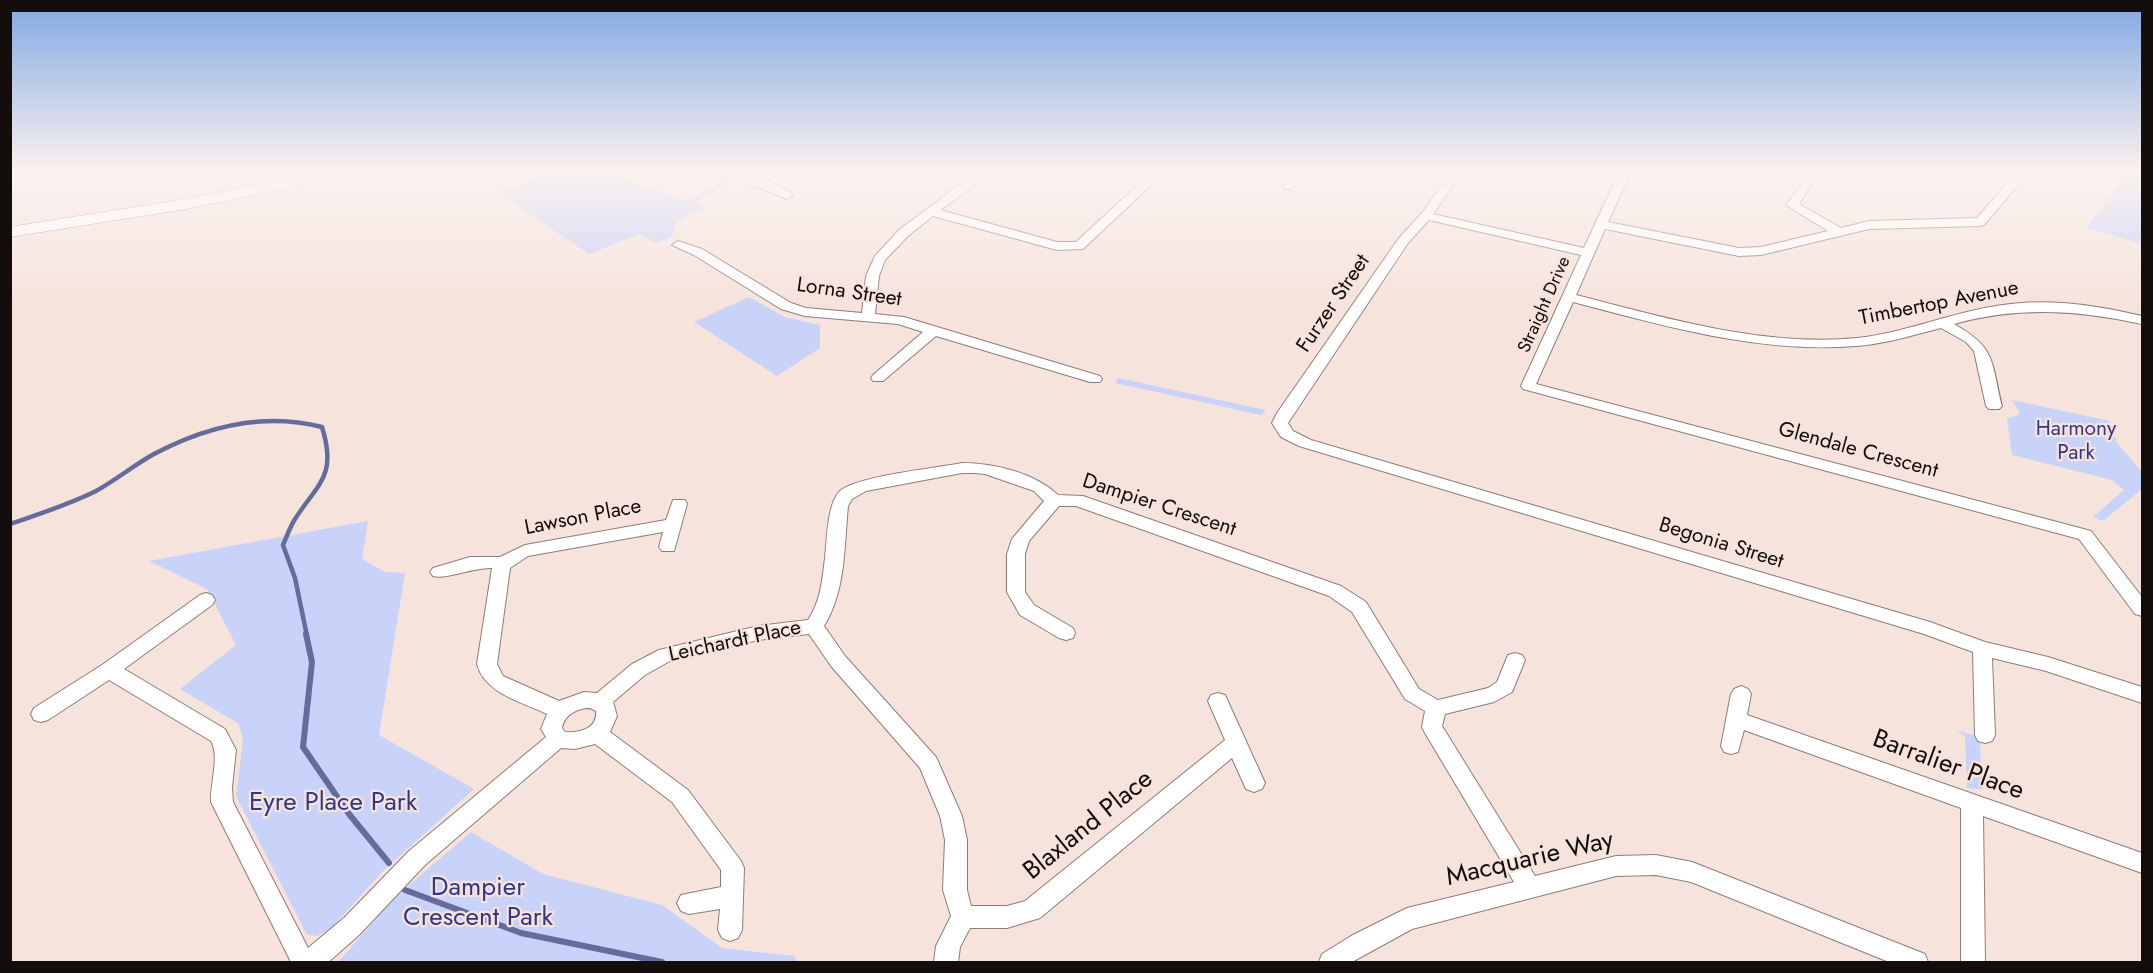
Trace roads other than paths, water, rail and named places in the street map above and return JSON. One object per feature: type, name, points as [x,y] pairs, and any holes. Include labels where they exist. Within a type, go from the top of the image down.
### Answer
[{"type":"main road","points":[[10,232],[76,217]]},
{"type":"main road","points":[[10,225],[39,224],[87,217]]},
{"type":"street","points":[[868,316],[874,270],[878,260],[896,240],[925,217]]},
{"type":"street","points":[[952,217],[1057,246],[1079,246],[1110,217]]},
{"type":"street","name":"Furzer Street","points":[[1287,434],[1280,423],[1285,413],[1403,241],[1425,217]]},
{"type":"street","points":[[1432,217],[1588,253]]},
{"type":"street","name":"Straight Drive","points":[[1528,386],[1604,217]]},
{"type":"street","points":[[1814,217],[1839,232]]},
{"type":"street","points":[[1601,224],[1715,249],[1739,252],[1761,250],[1887,223],[1980,222],[1984,217]]},
{"type":"street","name":"Lorna Street","points":[[678,245],[698,252],[786,306],[805,312],[899,320],[1095,379]]},
{"type":"street","name":"Timbertop Avenue","points":[[1568,297],[1743,337],[1815,344],[1889,338],[1987,311],[2042,306],[2122,315],[2142,320]]},
{"type":"street","points":[[1942,323],[1971,339],[1981,350],[1994,406]]},
{"type":"street","points":[[878,378],[934,330]]},
{"type":"street","name":"Glendale Crescent","points":[[1528,386],[2085,535],[2142,609]]},
{"type":"street","name":"Begonia Street","points":[[1287,434],[1305,443],[1930,629],[1982,648],[2048,664],[2142,696]]},
{"type":"street","name":"Dampier Crescent","points":[[813,626],[825,607],[830,591],[840,506],[846,495],[861,487],[962,468],[987,469],[1040,487],[1054,501],[1077,500],[1335,591],[1359,607],[1412,694],[1436,708]]},
{"type":"street","points":[[1054,501],[1021,539],[1016,554],[1016,592],[1027,610],[1066,633]]},
{"type":"street","name":"Lawson Place","points":[[668,547],[679,504]]},
{"type":"street","name":"Lawson Place","points":[[439,572],[469,562],[485,560],[502,563],[511,556],[525,551],[674,524]]},
{"type":"street","points":[[502,563],[487,664],[489,673],[496,681],[560,711]]},
{"type":"street","points":[[41,714],[109,670],[206,600]]},
{"type":"street","points":[[813,626],[838,661],[929,763],[951,816],[956,840],[955,890],[963,917],[948,946],[946,963]]},
{"type":"street","name":"Leichardt Place","points":[[599,702],[651,660],[758,633],[813,626]]},
{"type":"street","points":[[1982,648],[1985,735]]},
{"type":"street","points":[[1515,660],[1505,687],[1494,694],[1436,708],[1432,727],[1530,888]]},
{"type":"street","points":[[109,670],[218,735],[226,750],[221,787],[222,802],[303,963]]},
{"type":"street","points":[[1731,746],[1741,694]]},
{"type":"street","points":[[584,700],[599,702],[605,707],[607,720],[589,738],[572,742],[558,739],[551,729],[560,711],[575,702],[584,700]]},
{"type":"street","points":[[1218,701],[1254,783]]},
{"type":"street","name":"Barralier Place","points":[[1736,719],[2142,863]]},
{"type":"street","points":[[596,733],[680,796],[733,868],[730,930]]},
{"type":"street","points":[[308,963],[346,934],[417,858],[558,739]]},
{"type":"street","name":"Blaxland Place","points":[[963,917],[1006,917],[1032,910],[1236,743]]},
{"type":"street","points":[[1972,802],[1973,963]]},
{"type":"street","name":"Macquarie Way","points":[[1331,963],[1360,944],[1407,919],[1616,866],[1665,866],[1692,872],[1916,963]]},
{"type":"street","points":[[689,903],[732,896]]},
{"type":"waterway","points":[[10,524],[85,496],[154,454],[215,429],[236,424],[278,421],[322,427],[327,457],[323,478],[293,522],[283,545],[295,578],[307,636]]},
{"type":"waterway","points":[[306,634],[312,662],[303,747],[349,814],[389,863]]},
{"type":"waterway","points":[[405,890],[521,933],[662,962]]},
{"type":"park label","name":"Harmony Park","points":[[2076,442]]},
{"type":"park label","name":"Eyre Place Park","points":[[333,804]]},
{"type":"park label","name":"Dampier Crescent Park","points":[[478,904]]}]
